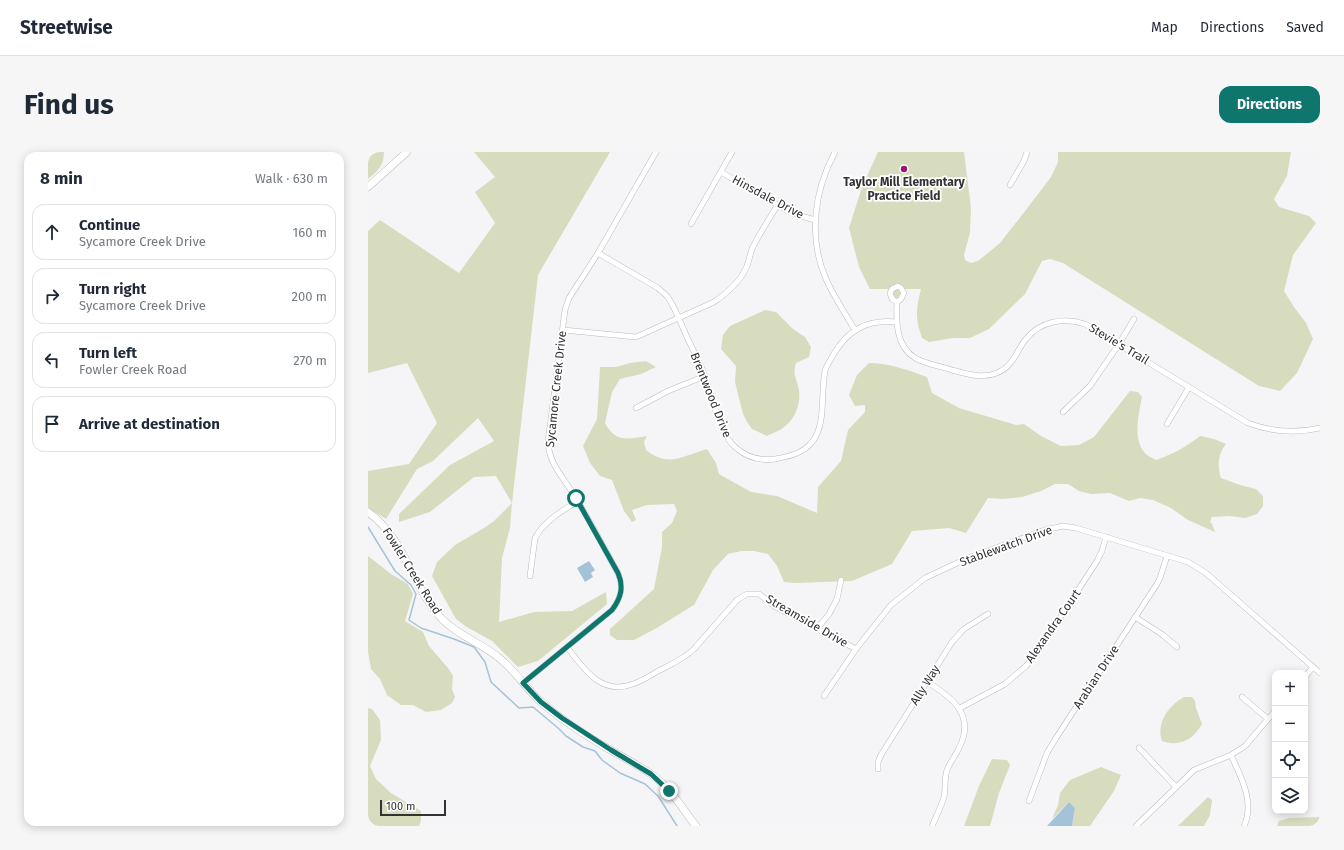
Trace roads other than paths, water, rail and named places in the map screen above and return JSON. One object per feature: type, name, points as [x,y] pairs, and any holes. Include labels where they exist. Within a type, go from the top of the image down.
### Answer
[{"type":"main road","points":[[368,187],[407,152]]},
{"type":"main road","name":"Fowler Creek Road","points":[[368,512],[381,522],[392,536],[432,606],[440,617],[452,628],[498,656],[541,702],[562,718],[651,774],[669,791],[696,826]]},
{"type":"street","name":"Sycamore Creek Drive","points":[[523,683],[612,610],[619,600],[622,585],[618,573],[578,501],[553,463],[549,450],[549,434],[565,310],[570,298],[598,253],[656,152]]},
{"type":"street","points":[[691,224],[732,152]]},
{"type":"street","points":[[835,152],[825,171],[819,189],[815,220],[818,251],[826,278],[855,330]]},
{"type":"street","points":[[1010,185],[1024,161],[1027,152]]},
{"type":"street","name":"Hinsdale Drive","points":[[721,172],[798,215],[815,220]]},
{"type":"street","points":[[563,330],[636,338],[714,302],[724,295],[737,282],[747,266],[753,246],[778,204]]},
{"type":"street","name":"Brentwood Drive","points":[[598,253],[664,292],[671,302],[704,376],[728,441],[740,452],[758,459],[771,460],[788,457],[800,453],[809,446],[817,434],[821,418],[825,370],[841,344],[855,330],[868,324],[877,322],[896,322]]},
{"type":"street","name":"Stevie’s Trail","points":[[897,302],[896,322],[900,339],[908,352],[916,358],[926,362],[977,376],[993,374],[1007,367],[1014,359],[1026,339],[1041,326],[1054,321],[1070,320],[1085,324],[1248,423],[1259,427],[1286,432],[1320,428]]},
{"type":"street","points":[[1063,412],[1090,386],[1134,319]]},
{"type":"street","points":[[636,408],[668,391],[704,376]]},
{"type":"street","points":[[1167,424],[1189,387]]},
{"type":"street","points":[[530,576],[535,538],[538,533],[542,527],[558,514],[578,501]]},
{"type":"street","name":"Stablewatch Drive","points":[[824,696],[856,649],[891,605],[925,578],[968,558],[1045,530],[1063,526],[1076,528],[1188,562],[1206,573],[1320,673]]},
{"type":"street","name":"Alexandra Court","points":[[960,708],[1005,684],[1026,666],[1037,653],[1097,561],[1106,537]]},
{"type":"street","name":"Arabian Drive","points":[[1029,801],[1047,753],[1160,578],[1167,556]]},
{"type":"street","points":[[817,630],[838,599],[841,580]]},
{"type":"street","name":"Streamside Drive","points":[[567,647],[587,672],[596,680],[609,686],[620,687],[631,685],[686,656],[694,649],[737,600],[747,594],[753,593],[761,595],[774,606],[817,630],[856,649]]},
{"type":"street","name":"Ally Way","points":[[878,770],[878,762],[881,755],[956,636],[988,614]]},
{"type":"street","points":[[1135,617],[1163,635],[1177,647]]},
{"type":"street","points":[[1308,673],[1313,667]]},
{"type":"street","points":[[927,682],[945,693],[960,708],[964,724],[963,738],[947,771],[944,797],[932,826]]},
{"type":"street","points":[[1242,696],[1268,719]]},
{"type":"street","points":[[1136,826],[1194,770],[1207,763],[1231,755],[1245,746],[1272,714]]},
{"type":"street","points":[[1140,748],[1176,787]]},
{"type":"street","points":[[1231,755],[1247,795],[1248,815],[1244,826]]},
{"type":"water","points":[[589,561],[595,570],[591,573],[593,577],[585,582],[577,568]]},
{"type":"water","points":[[1069,802],[1075,808],[1072,826],[1047,826]]},
{"type":"waterway","points":[[368,527],[395,571],[411,585],[416,594],[409,620],[421,628],[474,647],[485,662],[491,682],[519,708],[533,707],[566,736],[583,747],[595,751],[602,760],[620,773],[645,784],[658,796],[677,826]]},
{"type":"place","name":"Taylor Mill Elementary Practice Field","points":[[904,169]]}]
